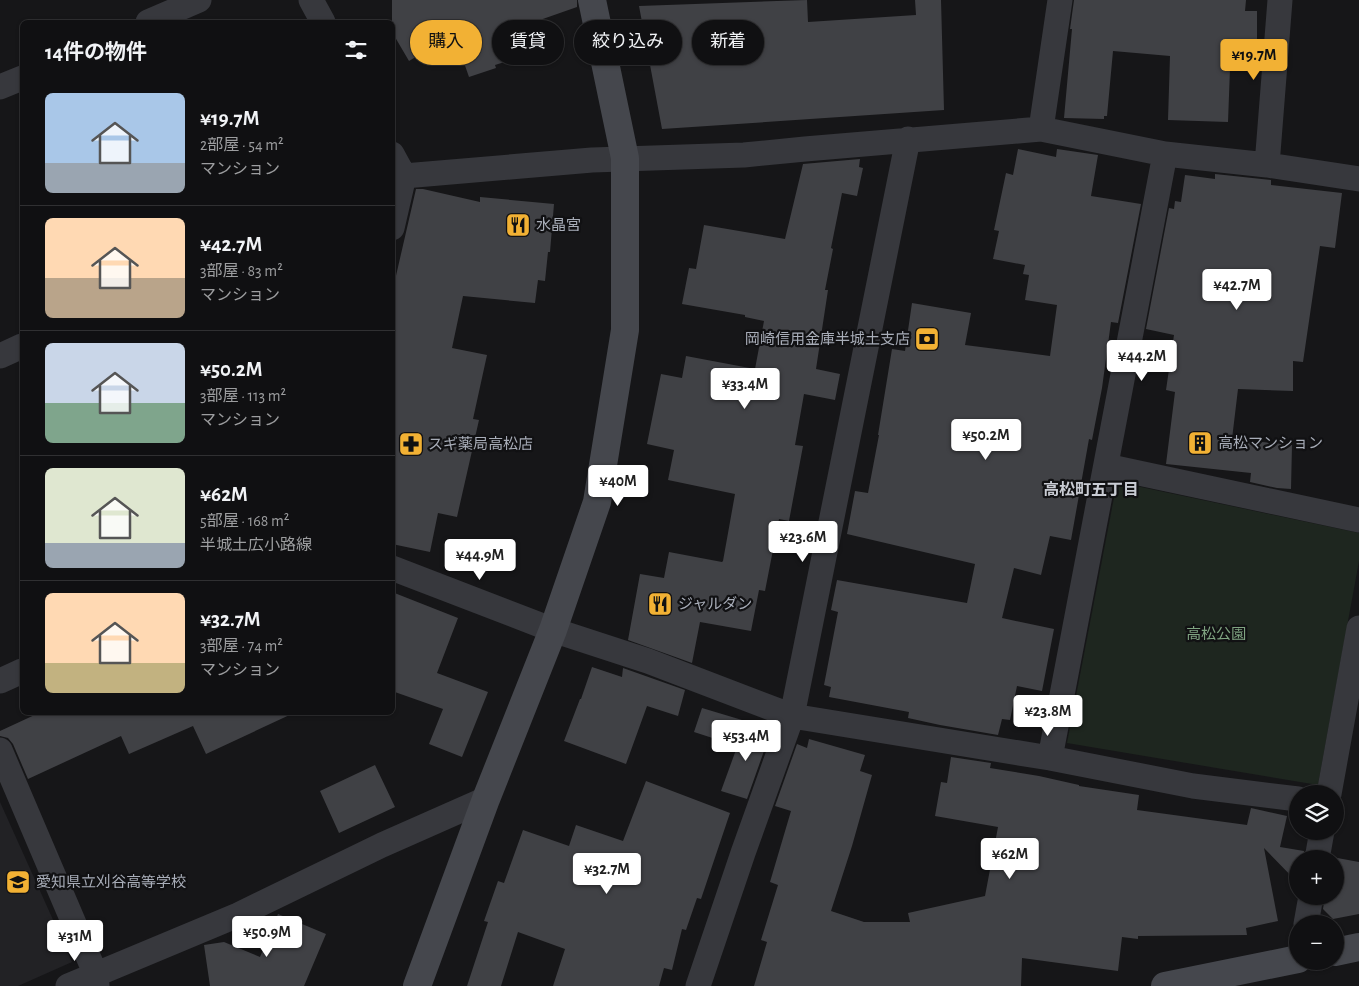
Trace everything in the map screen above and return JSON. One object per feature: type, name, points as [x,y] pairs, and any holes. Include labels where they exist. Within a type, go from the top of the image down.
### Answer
[{"type":"street","points":[[153,20],[199,0]]},
{"type":"street","points":[[311,0],[322,20]]},
{"type":"street","points":[[417,986],[486,799],[553,630],[597,502],[625,330],[625,158],[592,0]]},
{"type":"street","points":[[1041,129],[1060,0]]},
{"type":"street","points":[[1267,165],[1280,0]]},
{"type":"street","points":[[0,88],[20,79]]},
{"type":"street","points":[[395,203],[398,178],[625,158],[744,156],[805,148],[1041,129],[1165,154],[1267,165],[1359,179]]},
{"type":"street","points":[[698,986],[792,716],[908,139]]},
{"type":"street","points":[[1050,758],[1165,154]]},
{"type":"street","points":[[0,356],[20,347]]},
{"type":"street","points":[[1106,466],[1359,520]]},
{"type":"street","points":[[395,569],[553,630],[648,661],[792,716],[1050,758],[1194,786],[1289,798]]},
{"type":"street","points":[[1331,785],[1359,628]]},
{"type":"street","points":[[0,680],[20,672]]},
{"type":"street","points":[[0,750],[97,980]]},
{"type":"street","points":[[68,986],[97,980],[238,915],[382,845],[486,799]]},
{"type":"street","points":[[1344,950],[1359,947]]},
{"type":"street","points":[[1165,986],[1289,961]]},
{"type":"shaded area","name":"愛知県立刈谷高等学校","points":[[0,802],[72,962],[18,986],[0,986]]},
{"type":"green space","name":"高松公園","points":[[1117,482],[1359,533],[1359,561],[1318,785],[1067,743]]},
{"type":"building","points":[[392,0],[577,0],[577,7],[540,20],[492,20],[492,65],[495,65],[496,68],[469,77],[465,65],[482,65],[482,20],[410,20],[409,61],[395,37],[395,20],[392,20]]},
{"type":"building","points":[[807,0],[808,22],[916,15],[915,0],[941,0],[944,110],[662,129],[650,65],[682,65],[682,20],[642,20],[639,6]]},
{"type":"building","points":[[1074,0],[1246,0],[1245,11],[1257,11],[1257,42],[1231,42],[1228,122],[1168,120],[1170,56],[1113,51],[1107,116],[1104,116],[1104,119],[1064,118],[1072,29],[1070,29]]},
{"type":"building","points":[[1018,149],[1056,157],[1057,149],[1098,155],[1091,196],[1141,204],[1118,323],[1111,322],[1102,388],[1092,440],[1089,439],[1071,540],[1050,536],[1041,575],[1014,568],[1002,618],[1054,629],[1042,691],[1017,686],[1010,720],[1002,719],[998,735],[908,718],[909,712],[829,697],[831,687],[824,685],[838,612],[831,610],[837,580],[967,603],[975,564],[847,534],[855,491],[868,493],[892,349],[905,351],[912,303],[971,313],[965,345],[1050,356],[1057,305],[1025,300],[1029,275],[1023,274],[1025,265],[993,259],[999,231],[994,230],[1006,173],[1013,175]]},
{"type":"building","points":[[860,159],[859,167],[863,168],[857,196],[842,193],[831,248],[833,249],[825,290],[828,290],[816,369],[840,374],[835,400],[804,394],[795,445],[803,446],[789,521],[779,519],[765,591],[759,590],[751,631],[700,622],[692,663],[628,640],[640,574],[664,578],[669,552],[723,561],[735,494],[668,480],[674,450],[647,444],[661,374],[682,378],[686,356],[755,369],[764,321],[745,317],[745,315],[682,304],[689,268],[696,269],[704,225],[785,239],[803,164]]},
{"type":"building","points":[[1215,174],[1271,180],[1271,185],[1342,193],[1335,248],[1320,246],[1303,362],[1293,361],[1293,391],[1238,389],[1232,439],[1292,445],[1291,489],[1250,482],[1251,473],[1166,464],[1175,392],[1166,390],[1174,335],[1146,329],[1169,208],[1174,209],[1175,201],[1181,202],[1185,175],[1215,179]]},
{"type":"building","points":[[416,189],[480,202],[480,197],[554,204],[550,252],[548,252],[545,281],[538,280],[535,303],[463,296],[452,348],[487,355],[473,419],[479,420],[457,517],[438,513],[430,552],[395,545],[395,280]]},
{"type":"building","points":[[395,593],[458,618],[437,673],[488,692],[462,757],[429,744],[443,709],[395,692]]},
{"type":"building","points":[[592,667],[622,677],[623,668],[685,690],[678,716],[647,706],[626,764],[564,741]]},
{"type":"building","points":[[702,708],[742,720],[734,745],[694,732]]},
{"type":"building","points":[[35,715],[290,715],[206,754],[193,726],[129,754],[121,736],[28,779],[13,744],[8,738],[0,736],[0,731]]},
{"type":"building","points":[[745,725],[770,734],[747,799],[721,791]]},
{"type":"building","points":[[809,739],[865,755],[860,771],[872,775],[831,911],[864,922],[910,922],[908,913],[985,896],[998,827],[935,816],[941,782],[947,783],[951,757],[991,763],[990,768],[1039,776],[1079,786],[1139,795],[1137,810],[1247,825],[1251,808],[1287,816],[1280,847],[1298,850],[1289,850],[1289,874],[1264,848],[1278,921],[1246,928],[1247,935],[1138,936],[1138,939],[1122,937],[1118,971],[1022,958],[1021,986],[754,986],[767,942],[761,940],[778,885],[770,882],[791,811],[775,806],[797,744],[807,748]]},
{"type":"building","points":[[375,765],[395,807],[339,833],[320,791]]},
{"type":"building","points":[[646,781],[730,813],[701,899],[697,898],[686,930],[682,929],[672,970],[664,968],[659,986],[553,986],[565,949],[518,932],[501,986],[467,986],[488,922],[484,921],[498,881],[504,883],[523,830],[569,846],[576,825],[623,841]]},
{"type":"building","points":[[1344,859],[1359,862],[1359,914],[1344,917],[1344,915],[1329,915],[1323,909],[1324,905],[1344,905]]},
{"type":"building","points":[[278,914],[326,934],[304,986],[210,986],[204,945],[224,942],[260,957]]},
{"type":"place","name":"水晶宮","points":[[518,225]]},
{"type":"place","name":"岡崎信用金庫半城土支店","points":[[927,339]]},
{"type":"place","name":"高松マンション","points":[[1200,443]]},
{"type":"place","name":"スギ薬局高松店","points":[[411,444]]},
{"type":"place","name":"ジャルダン","points":[[660,604]]},
{"type":"place","name":"愛知県立刈谷高等学校","points":[[18,882]]},
{"type":"district","name":"高松町五丁目","points":[[1091,490]]}]
